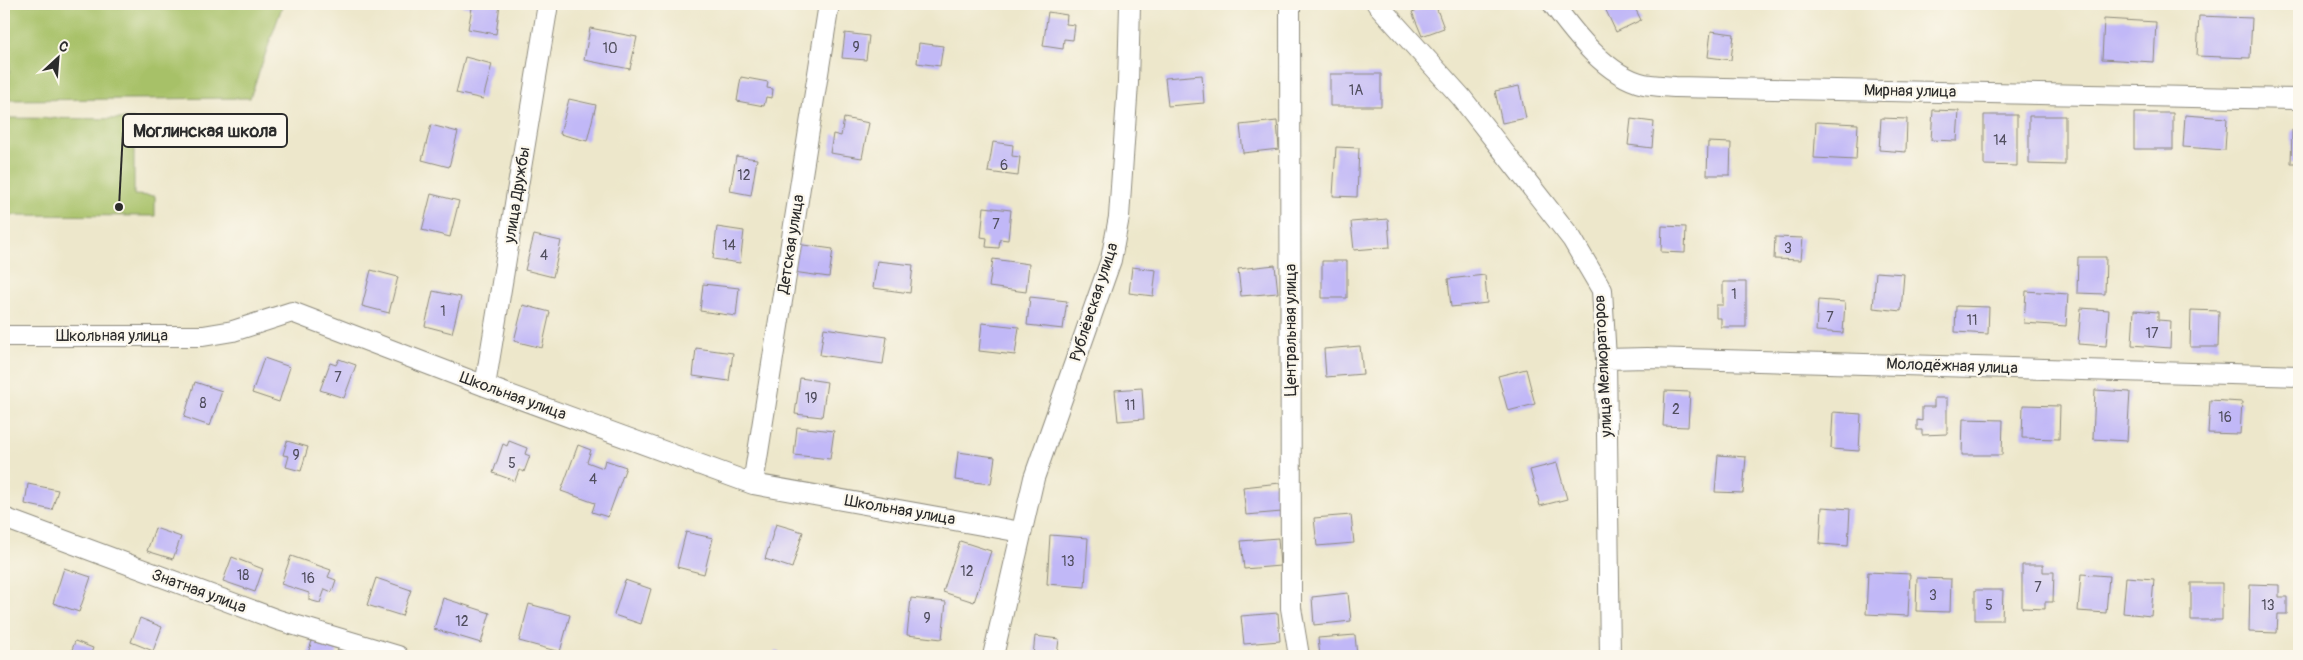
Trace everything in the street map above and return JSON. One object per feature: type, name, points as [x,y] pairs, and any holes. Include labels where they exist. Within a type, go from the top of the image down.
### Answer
[{"type":"street","name":"улица Дружбы","points":[[485,386],[548,4]]},
{"type":"street","name":"Детская улица","points":[[753,484],[829,4]]},
{"type":"street","name":"Рублёвская улица","points":[[993,656],[1037,470],[1111,260],[1119,217],[1128,83],[1130,4]]},
{"type":"street","name":"Центральная улица","points":[[1290,4],[1291,608],[1299,656]]},
{"type":"street","name":"улица Мелиораторов","points":[[1377,4],[1461,97],[1572,239],[1602,290],[1606,359],[1610,656]]},
{"type":"street","name":"Мирная улица","points":[[1553,4],[1576,36],[1614,70],[1642,84],[1675,87],[2299,99]]},
{"type":"street","name":"Школьная улица","points":[[4,336],[202,336],[233,331],[292,312],[485,386],[753,484],[1021,532]]},
{"type":"street","name":"Молодёжная улица","points":[[1606,359],[1647,358],[2299,376]]},
{"type":"street","name":"Знатная улица","points":[[4,518],[278,620],[398,656]]},
{"type":"green space","points":[[10,4],[283,4],[250,98],[9,100]]},
{"type":"green space","points":[[4,118],[134,119],[134,195],[155,196],[155,216],[4,215]]},
{"type":"building","points":[[462,4],[500,4],[496,34],[468,29],[472,8],[461,6]]},
{"type":"building","points":[[1435,4],[1444,28],[1422,36],[1412,12]]},
{"type":"building","points":[[1603,4],[1633,4],[1641,20],[1616,32]]},
{"type":"building","points":[[1048,12],[1067,15],[1066,24],[1075,25],[1073,40],[1064,39],[1063,49],[1043,46]]},
{"type":"building","points":[[2199,16],[2252,18],[2250,58],[2197,56]]},
{"type":"building","points":[[2104,19],[2156,22],[2154,62],[2102,59]]},
{"type":"building","points":[[590,28],[637,37],[630,69],[584,60]]},
{"type":"building","points":[[1711,31],[1734,34],[1731,60],[1708,57]]},
{"type":"building","points":[[845,33],[869,36],[866,60],[842,58]]},
{"type":"building","points":[[919,43],[943,46],[940,66],[917,63]]},
{"type":"building","points":[[465,57],[492,64],[483,99],[456,93]]},
{"type":"building","points":[[1330,74],[1381,74],[1381,106],[1330,106]]},
{"type":"building","points":[[1202,75],[1204,103],[1168,106],[1165,78]]},
{"type":"building","points":[[741,77],[768,82],[767,88],[773,89],[772,98],[766,97],[764,106],[737,101]]},
{"type":"building","points":[[1519,86],[1526,118],[1502,123],[1495,91]]},
{"type":"building","points":[[569,99],[596,105],[587,141],[560,134]]},
{"type":"building","points":[[1933,110],[1959,111],[1957,141],[1931,140]]},
{"type":"building","points":[[2134,113],[2173,113],[2173,149],[2134,149]]},
{"type":"building","points":[[1984,115],[2017,115],[2017,166],[1984,165]]},
{"type":"building","points":[[2185,115],[2227,118],[2225,150],[2183,147]]},
{"type":"building","points":[[2029,116],[2065,116],[2065,165],[2029,164]]},
{"type":"building","points":[[844,118],[869,123],[862,158],[830,153],[833,134],[841,136]]},
{"type":"building","points":[[1881,118],[1907,119],[1906,152],[1879,150]]},
{"type":"building","points":[[1631,119],[1654,122],[1652,148],[1628,145]]},
{"type":"building","points":[[1277,121],[1279,149],[1243,153],[1240,125]]},
{"type":"building","points":[[1816,122],[1858,124],[1856,160],[1814,158]]},
{"type":"building","points":[[431,125],[458,132],[449,167],[422,160]]},
{"type":"building","points":[[2292,130],[2299,131],[2299,163],[2291,163]]},
{"type":"building","points":[[993,142],[1013,145],[1012,156],[1020,157],[1018,176],[988,172]]},
{"type":"building","points":[[1708,142],[1731,143],[1730,175],[1707,175]]},
{"type":"building","points":[[1336,147],[1359,148],[1357,197],[1333,196]]},
{"type":"building","points":[[736,156],[757,159],[751,195],[730,191]]},
{"type":"building","points":[[431,194],[459,201],[450,237],[422,230]]},
{"type":"building","points":[[984,207],[1011,210],[1008,240],[1000,239],[999,248],[986,247],[987,238],[981,237]]},
{"type":"building","points":[[1388,219],[1390,247],[1354,250],[1351,222]]},
{"type":"building","points":[[1662,226],[1686,227],[1685,253],[1661,252]]},
{"type":"building","points":[[717,227],[744,231],[740,263],[713,259]]},
{"type":"building","points":[[534,235],[561,241],[553,277],[525,270]]},
{"type":"building","points":[[1775,237],[1803,238],[1801,260],[1774,259]]},
{"type":"building","points":[[796,244],[833,249],[829,277],[793,272]]},
{"type":"building","points":[[2078,257],[2106,257],[2105,294],[2077,293]]},
{"type":"building","points":[[993,259],[1029,264],[1026,292],[989,287]]},
{"type":"building","points":[[877,261],[913,265],[910,293],[873,288]]},
{"type":"building","points":[[1322,261],[1347,261],[1347,298],[1322,298]]},
{"type":"building","points":[[1275,265],[1278,293],[1241,296],[1238,269]]},
{"type":"building","points":[[1132,267],[1156,270],[1153,296],[1129,293]]},
{"type":"building","points":[[371,270],[398,277],[389,313],[362,306]]},
{"type":"building","points":[[1876,272],[1904,274],[1901,311],[1873,308]]},
{"type":"building","points":[[1485,275],[1487,303],[1451,307],[1448,279]]},
{"type":"building","points":[[1723,282],[1746,282],[1746,327],[1721,327],[1721,318],[1716,318],[1716,305],[1723,305]]},
{"type":"building","points":[[703,284],[739,288],[736,316],[700,311]]},
{"type":"building","points":[[433,291],[461,297],[452,333],[425,326]]},
{"type":"building","points":[[2026,291],[2068,294],[2066,326],[2024,323]]},
{"type":"building","points":[[1030,297],[1067,301],[1063,329],[1027,325]]},
{"type":"building","points":[[1818,300],[1845,302],[1843,333],[1816,331]]},
{"type":"building","points":[[523,305],[550,312],[542,348],[514,341]]},
{"type":"building","points":[[1956,306],[1989,307],[1988,334],[1955,332]]},
{"type":"building","points":[[2081,308],[2109,310],[2106,346],[2078,344]]},
{"type":"building","points":[[2134,310],[2158,312],[2158,320],[2171,321],[2170,348],[2132,345]]},
{"type":"building","points":[[2191,310],[2219,311],[2218,347],[2190,347]]},
{"type":"building","points":[[982,323],[1019,327],[1015,355],[979,351]]},
{"type":"building","points":[[824,328],[887,337],[883,364],[820,355]]},
{"type":"building","points":[[1360,346],[1363,374],[1326,377],[1324,349]]},
{"type":"building","points":[[696,348],[733,353],[729,381],[693,376]]},
{"type":"building","points":[[264,358],[290,367],[279,402],[252,393]]},
{"type":"building","points":[[339,359],[356,365],[344,398],[320,390],[330,363],[336,365]]},
{"type":"building","points":[[1526,369],[1535,404],[1508,411],[1498,376]]},
{"type":"building","points":[[800,378],[827,382],[822,417],[795,414]]},
{"type":"building","points":[[195,382],[222,391],[210,426],[184,417]]},
{"type":"building","points":[[1142,388],[1144,419],[1118,421],[1115,390]]},
{"type":"building","points":[[2095,390],[2130,392],[2127,441],[2093,439]]},
{"type":"building","points":[[1665,391],[1690,392],[1688,427],[1663,426]]},
{"type":"building","points":[[1934,398],[1947,398],[1947,434],[1922,435],[1922,430],[1917,430],[1917,420],[1922,421],[1922,407],[1934,407]]},
{"type":"building","points":[[2210,400],[2242,402],[2240,434],[2208,433]]},
{"type":"building","points":[[2023,405],[2060,406],[2059,439],[2022,438]]},
{"type":"building","points":[[1833,412],[1861,414],[1859,451],[1831,449]]},
{"type":"building","points":[[1963,419],[2003,420],[2002,455],[1962,455]]},
{"type":"building","points":[[797,427],[834,431],[830,459],[794,455]]},
{"type":"building","points":[[287,441],[308,447],[301,471],[286,467],[289,456],[283,455]]},
{"type":"building","points":[[509,441],[527,448],[525,454],[530,456],[524,472],[519,470],[515,481],[493,473],[503,444],[507,446]]},
{"type":"building","points":[[578,445],[591,450],[587,462],[603,468],[605,460],[626,467],[608,517],[592,512],[595,503],[561,491]]},
{"type":"building","points":[[958,452],[995,457],[991,484],[955,480]]},
{"type":"building","points":[[1718,455],[1746,457],[1743,493],[1715,492]]},
{"type":"building","points":[[1557,463],[1567,499],[1540,506],[1530,470]]},
{"type":"building","points":[[1280,483],[1282,512],[1246,515],[1243,487]]},
{"type":"building","points":[[28,484],[58,490],[52,510],[25,504]]},
{"type":"building","points":[[1822,507],[1850,509],[1848,546],[1820,544]]},
{"type":"building","points":[[1351,515],[1354,543],[1317,546],[1314,518]]},
{"type":"building","points":[[776,524],[803,532],[792,568],[765,559]]},
{"type":"building","points":[[155,528],[181,537],[173,559],[147,551]]},
{"type":"building","points":[[686,532],[713,538],[704,574],[677,567]]},
{"type":"building","points":[[1050,535],[1088,538],[1085,587],[1047,584]]},
{"type":"building","points":[[1278,538],[1280,566],[1244,569],[1241,541]]},
{"type":"building","points":[[960,541],[991,551],[974,602],[943,592]]},
{"type":"building","points":[[291,556],[331,570],[328,577],[336,580],[332,592],[325,589],[320,603],[309,600],[309,593],[281,584]]},
{"type":"building","points":[[232,557],[263,569],[255,592],[223,581]]},
{"type":"building","points":[[2022,565],[2043,565],[2043,572],[2054,572],[2053,602],[2045,602],[2045,609],[2022,608]]},
{"type":"building","points":[[64,568],[91,577],[79,612],[53,603]]},
{"type":"building","points":[[1868,572],[1910,574],[1908,616],[1866,614]]},
{"type":"building","points":[[2081,574],[2109,576],[2106,613],[2078,611]]},
{"type":"building","points":[[2126,577],[2154,579],[2151,616],[2123,613]]},
{"type":"building","points":[[376,578],[411,590],[402,616],[367,605]]},
{"type":"building","points":[[1917,578],[1951,579],[1950,612],[1916,611]]},
{"type":"building","points":[[625,580],[651,589],[641,624],[614,615]]},
{"type":"building","points":[[2191,583],[2222,583],[2222,620],[2191,620]]},
{"type":"building","points":[[2250,584],[2279,585],[2279,597],[2287,597],[2287,614],[2278,614],[2277,633],[2249,632]]},
{"type":"building","points":[[1975,590],[2003,590],[2002,620],[1975,620]]},
{"type":"building","points":[[1348,593],[1351,621],[1314,625],[1312,597]]},
{"type":"building","points":[[443,598],[490,613],[481,643],[434,629]]},
{"type":"building","points":[[911,598],[946,602],[942,639],[907,635]]},
{"type":"building","points":[[529,604],[570,615],[560,652],[519,641]]},
{"type":"building","points":[[1278,613],[1280,641],[1244,644],[1241,616]]},
{"type":"building","points":[[140,618],[162,627],[153,651],[131,642]]},
{"type":"building","points":[[1355,635],[1357,656],[1320,656],[1318,638]]},
{"type":"building","points":[[1035,636],[1059,639],[1057,656],[1033,656]]},
{"type":"building","points":[[75,641],[93,648],[90,656],[70,656]]},
{"type":"building","points":[[312,641],[338,649],[336,656],[307,656]]},
{"type":"building","points":[[775,651],[790,656],[773,656]]},
{"type":"place","name":"Моглинская школа","points":[[119,207]]}]
